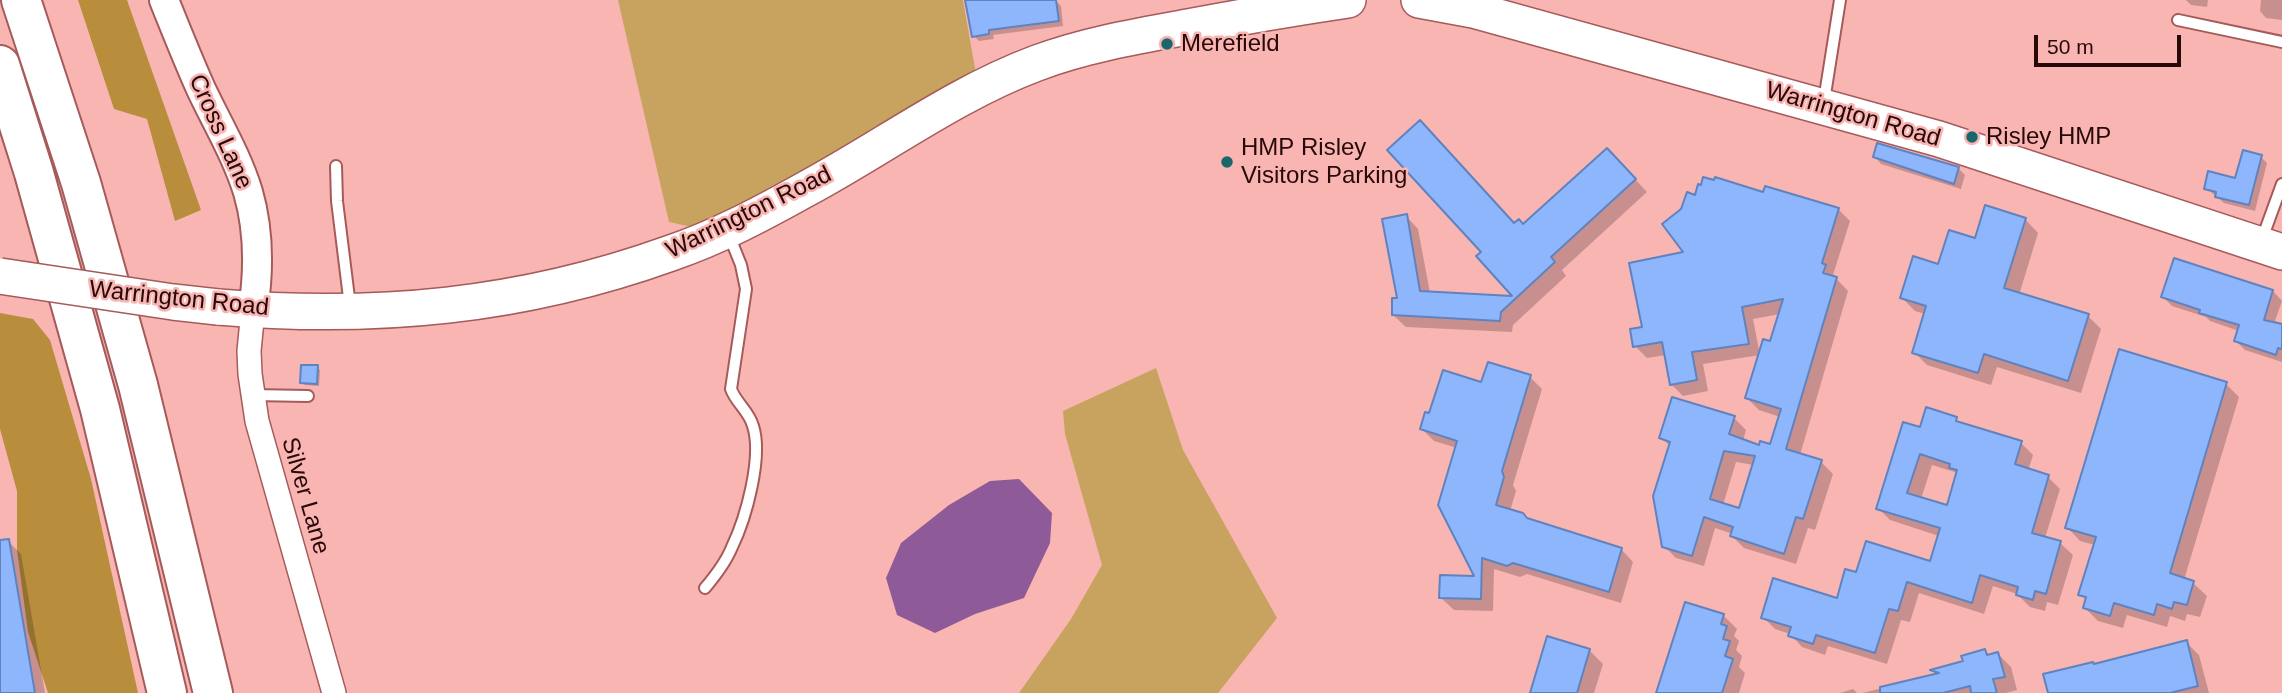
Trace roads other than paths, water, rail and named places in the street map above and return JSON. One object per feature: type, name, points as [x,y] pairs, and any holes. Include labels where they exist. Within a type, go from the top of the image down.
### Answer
[{"type":"highway","points":[[21,0],[80,183],[138,385],[213,693]]},
{"type":"highway","points":[[0,65],[34,173],[100,409],[167,693]]},
{"type":"main road","name":"Warrington Road","points":[[0,276],[173,302],[253,310],[351,312],[434,308],[548,289],[674,252],[726,230],[807,188],[941,108],[1038,62],[1149,34],[1348,0]]},
{"type":"main road","name":"Warrington Road","points":[[1419,0],[1473,10],[1940,139],[2271,249]]},
{"type":"street","name":"Cross Lane","points":[[164,0],[248,194],[257,257],[253,310]]},
{"type":"street","name":"Silver Lane","points":[[253,310],[249,351],[252,396],[266,459],[334,693]]},
{"type":"lane","points":[[1824,106],[1840,0]]},
{"type":"lane","points":[[2178,20],[2282,42]]},
{"type":"lane","points":[[336,166],[337,201],[351,312]]},
{"type":"lane","points":[[2271,249],[2282,184]]},
{"type":"lane","points":[[705,588],[733,547],[747,506],[756,458],[755,429],[746,409],[731,389],[746,289],[741,265],[726,230]]},
{"type":"lane","points":[[252,396],[308,396]]},
{"type":"place","name":"Merefield","points":[[1167,44]]},
{"type":"place","name":"Risley HMP","points":[[1972,137]]},
{"type":"place","name":"HMP Risley Visitors Parking","points":[[1227,162]]}]
